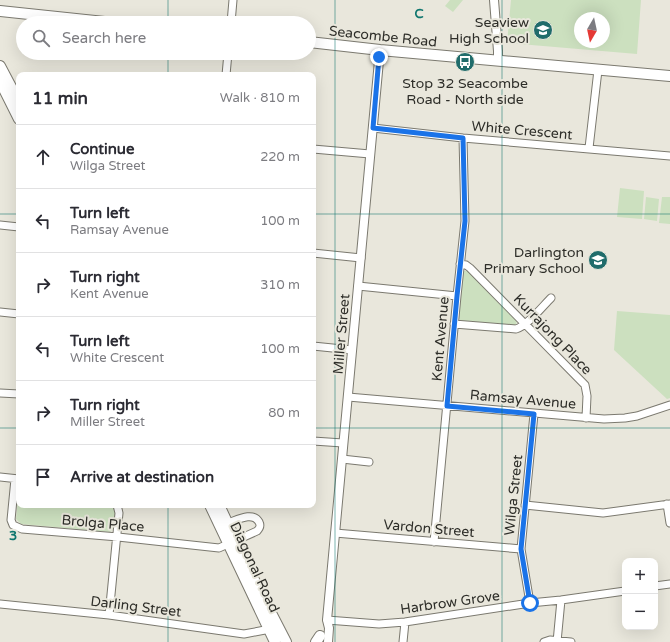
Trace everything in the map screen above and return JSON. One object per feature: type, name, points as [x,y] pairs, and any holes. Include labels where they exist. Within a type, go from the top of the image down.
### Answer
[{"type":"main road","points":[[0,11],[48,16]]},
{"type":"main road","name":"Seacombe Road","points":[[316,43],[380,50],[670,76]]},
{"type":"main road","points":[[0,66],[2,80],[16,112]]},
{"type":"main road","points":[[2,80],[16,98]]},
{"type":"main road","name":"Diagonal Road","points":[[212,508],[253,578],[273,626],[284,641]]},
{"type":"main road","name":"Diagonal Road","points":[[220,508],[228,523],[233,542]]},
{"type":"street","points":[[232,16],[233,0]]},
{"type":"street","points":[[494,0],[498,61]]},
{"type":"street","name":"Miller Street","points":[[321,640],[322,628],[327,620],[380,50]]},
{"type":"street","points":[[226,72],[227,60]]},
{"type":"street","points":[[589,148],[598,70]]},
{"type":"street","name":"White Crescent","points":[[373,128],[463,138],[670,156]]},
{"type":"street","name":"Kent Avenue","points":[[434,542],[465,221],[463,138]]},
{"type":"street","points":[[316,149],[370,154]]},
{"type":"street","points":[[0,225],[16,227]]},
{"type":"street","points":[[316,253],[361,258]]},
{"type":"street","name":"Kurrajong Place","points":[[460,264],[466,265],[470,268],[584,385],[587,393],[586,418]]},
{"type":"street","points":[[358,286],[457,296]]},
{"type":"street","points":[[454,324],[512,330],[525,324],[551,298]]},
{"type":"street","points":[[0,312],[16,314]]},
{"type":"street","points":[[316,346],[352,350]]},
{"type":"street","points":[[0,393],[16,394]]},
{"type":"street","name":"Ramsay Avenue","points":[[348,397],[604,419],[625,418],[644,414],[670,405]]},
{"type":"street","name":"Wilga Street","points":[[530,603],[521,549],[534,414]]},
{"type":"street","points":[[316,441],[344,443]]},
{"type":"street","points":[[342,459],[369,462]]},
{"type":"street","points":[[0,477],[16,479]]},
{"type":"street","name":"Brolga Place","points":[[16,486],[11,520],[13,525],[22,529],[118,537],[219,548],[233,542]]},
{"type":"street","points":[[525,505],[603,513],[669,504],[670,523]]},
{"type":"street","points":[[109,615],[118,537],[119,513],[118,508]]},
{"type":"street","name":"Diagonal Road","points":[[228,523],[250,516],[258,520],[260,525],[260,528],[257,531],[233,542]]},
{"type":"street","name":"Vardon Street","points":[[335,533],[521,549]]},
{"type":"street","points":[[658,586],[670,584]]},
{"type":"street","name":"Harbrow Grove","points":[[327,620],[379,624],[405,622],[530,603],[622,591]]},
{"type":"street","points":[[557,641],[561,600]]},
{"type":"street","name":"Darling Street","points":[[0,604],[109,615],[244,634],[265,630],[273,626]]},
{"type":"street","points":[[403,642],[405,622]]},
{"type":"street","points":[[544,642],[550,640],[571,642]]},
{"type":"green space","points":[[450,0],[463,0],[453,12],[445,6]]},
{"type":"green space","points":[[511,0],[641,0],[637,54],[507,43]]},
{"type":"green space","points":[[620,188],[644,191],[642,219],[617,217]]},
{"type":"green space","points":[[646,197],[659,199],[657,221],[644,219]]},
{"type":"green space","points":[[662,197],[670,197],[670,224],[659,223]]},
{"type":"green space","points":[[464,271],[469,271],[516,319],[516,325],[463,322],[460,320]]},
{"type":"green space","points":[[617,311],[670,315],[670,398],[667,399],[614,350]]},
{"type":"green space","points":[[17,508],[114,508],[116,512],[114,528],[110,532],[21,524],[16,519]]},
{"type":"place","name":"Seaview High School","points":[[543,30]]},
{"type":"place","name":"Stop 32 Seacombe Road - North side","points":[[465,62]]},
{"type":"place","name":"Darlington Primary School","points":[[598,260]]},
{"type":"route","points":[[379,57],[373,128],[463,138],[465,221],[447,406],[534,414],[521,549],[530,603]]}]
